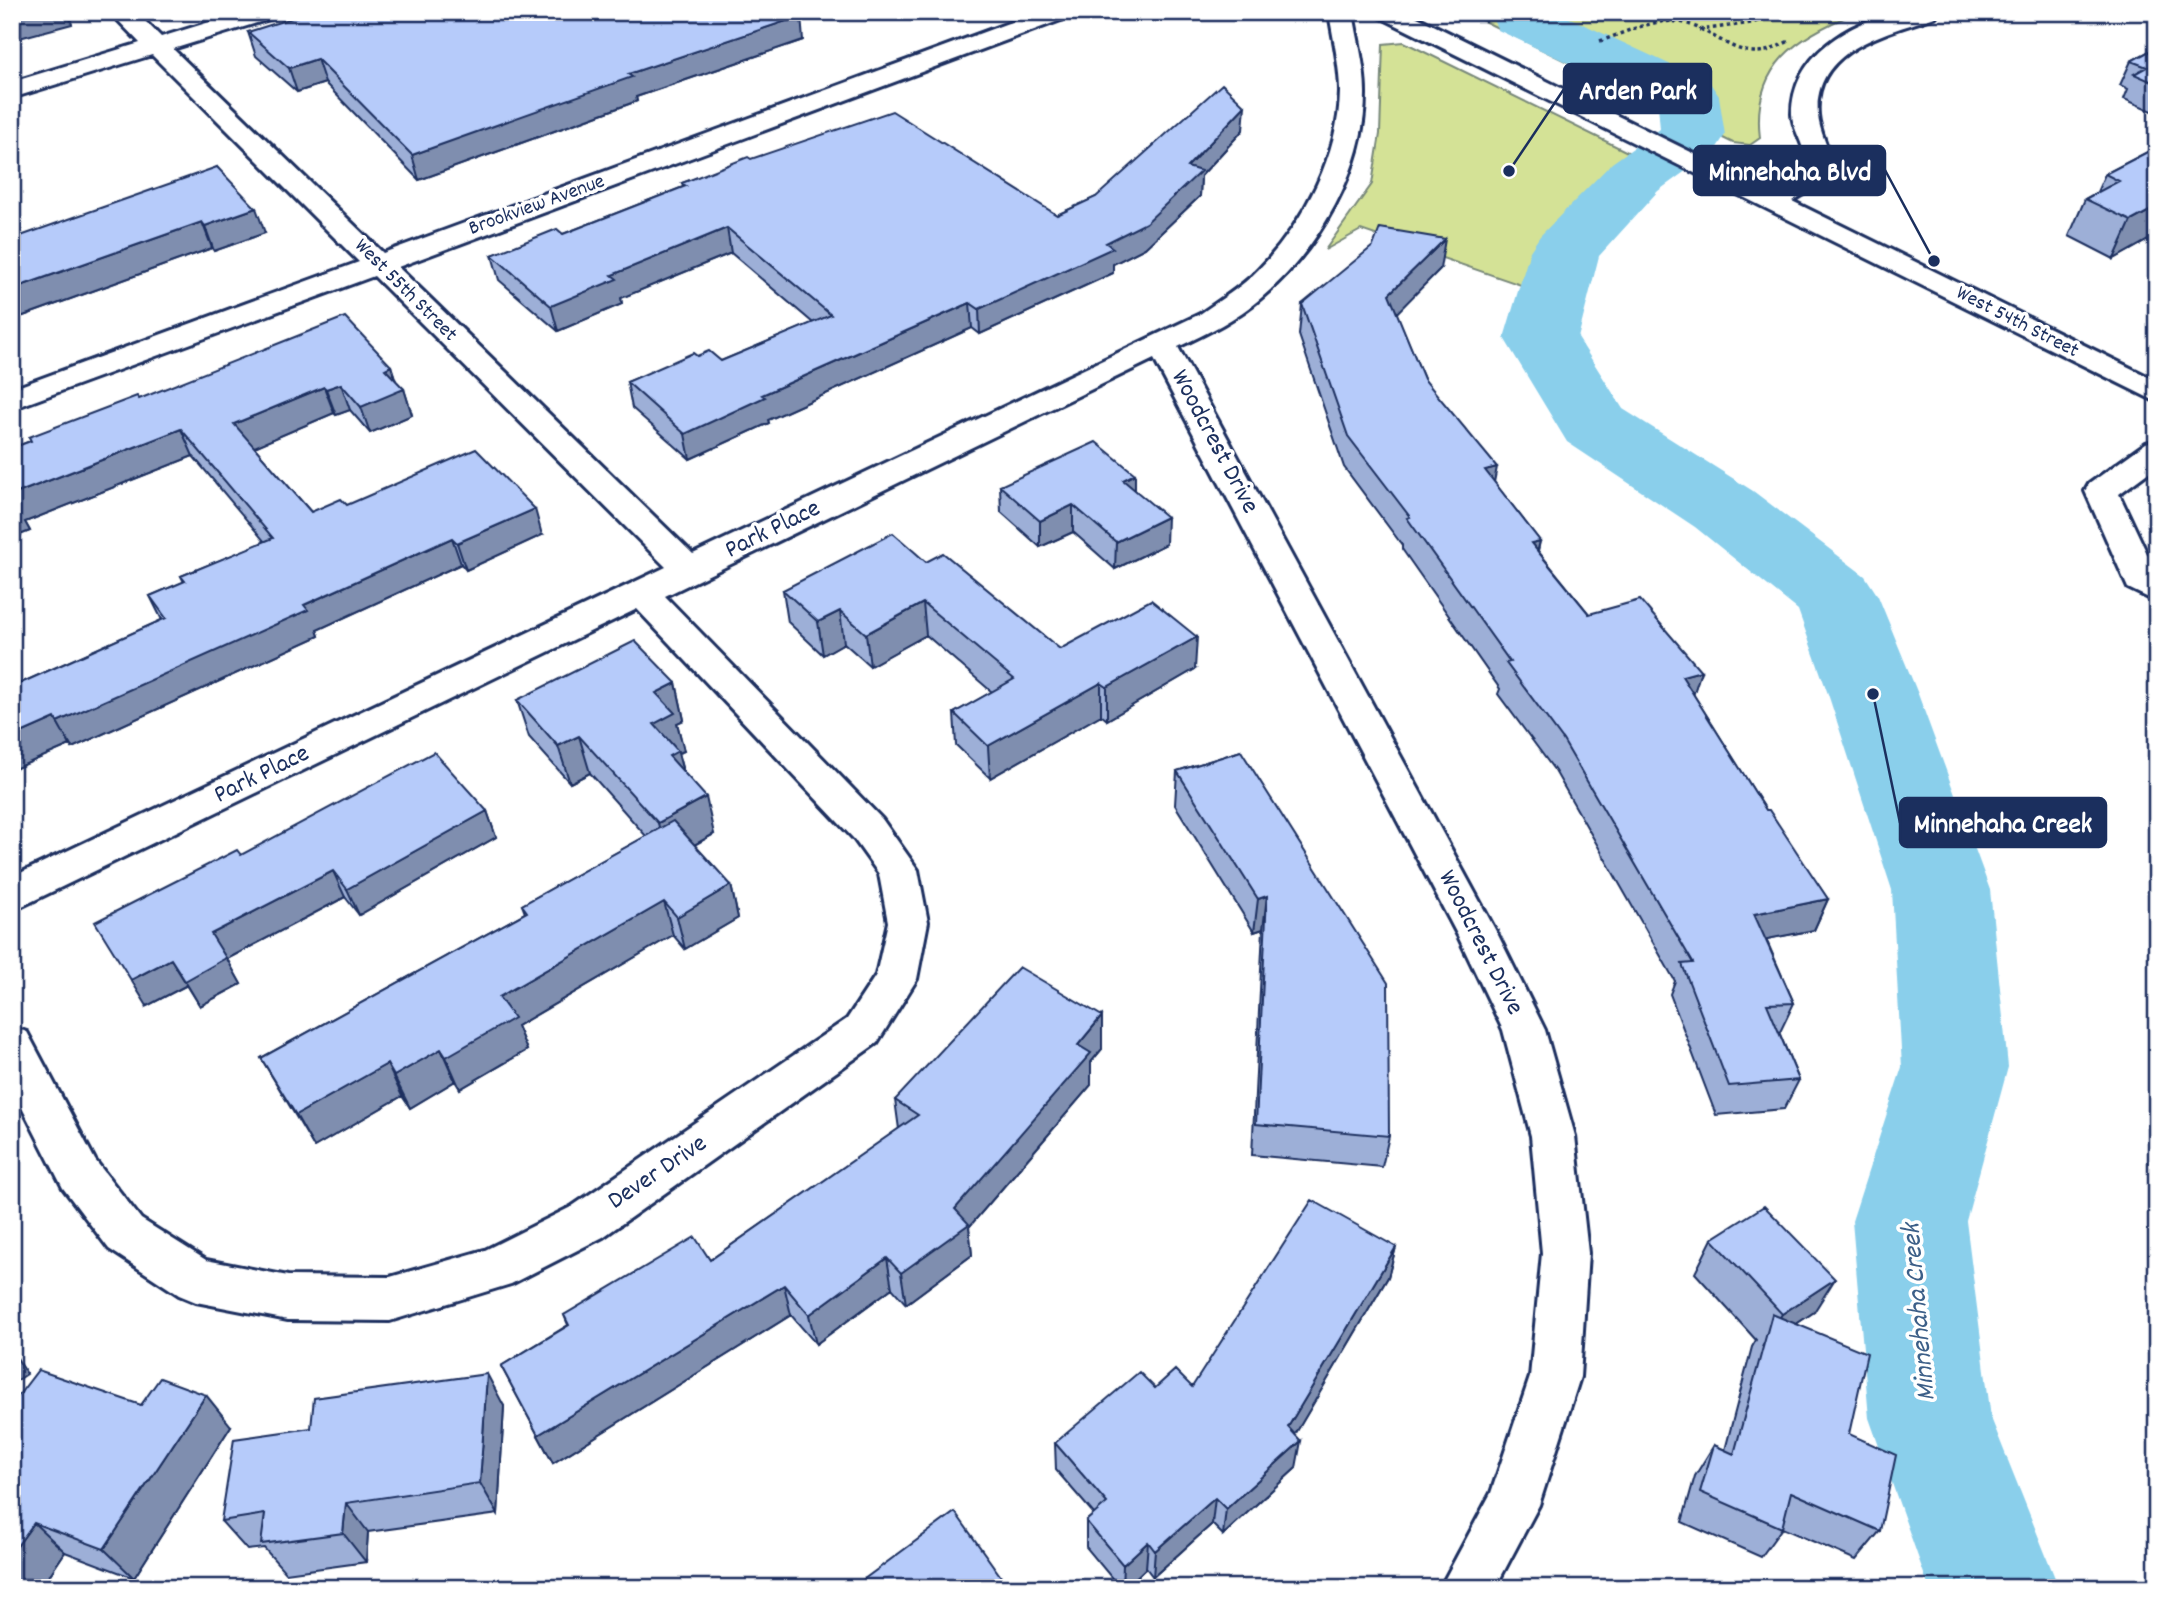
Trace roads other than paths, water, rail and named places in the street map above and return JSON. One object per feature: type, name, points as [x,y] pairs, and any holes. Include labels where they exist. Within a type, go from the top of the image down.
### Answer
[{"type":"street","name":"West 55th Street","points":[[122,12],[689,570]]},
{"type":"street","points":[[12,90],[268,12]]},
{"type":"street","name":"Brookview Avenue","points":[[12,400],[1061,12]]},
{"type":"street","name":"Park Place","points":[[12,895],[1210,320],[1251,292],[1280,262],[1320,206],[1343,152],[1352,100],[1341,12]]},
{"type":"street","name":"West 54th Street","points":[[1388,12],[2157,393]]},
{"type":"street","points":[[1773,201],[1814,176],[1819,162],[1805,115],[1810,80],[1828,54],[1867,31],[1927,12]]},
{"type":"street","name":"Woodcrest Drive","points":[[1161,343],[1478,935],[1524,1030],[1553,1136],[1565,1253],[1555,1377],[1513,1505],[1466,1588]]},
{"type":"street","points":[[2157,450],[2101,491],[2140,580],[2157,590]]},
{"type":"street","name":"Dever Drive","points":[[12,1045],[79,1174],[125,1234],[196,1280],[288,1298],[390,1299],[494,1269],[587,1222],[808,1070],[862,1031],[896,979],[908,922],[898,870],[868,829],[642,593]]},
{"type":"waterway","name":"Minnehaha Creek","points":[[1518,12],[1519,17],[1688,96],[1693,135],[1635,177],[1565,251],[1541,338],[1594,425],[1724,509],[1835,596],[1873,694],[1941,890],[1955,1067],[1909,1221],[1930,1418],[1994,1588]]},
{"type":"place","name":"Arden Park","points":[[1509,171]]},
{"type":"place","name":"Minnehaha Blvd","points":[[1934,261]]},
{"type":"place","name":"Minnehaha Creek","points":[[1873,694]]}]
